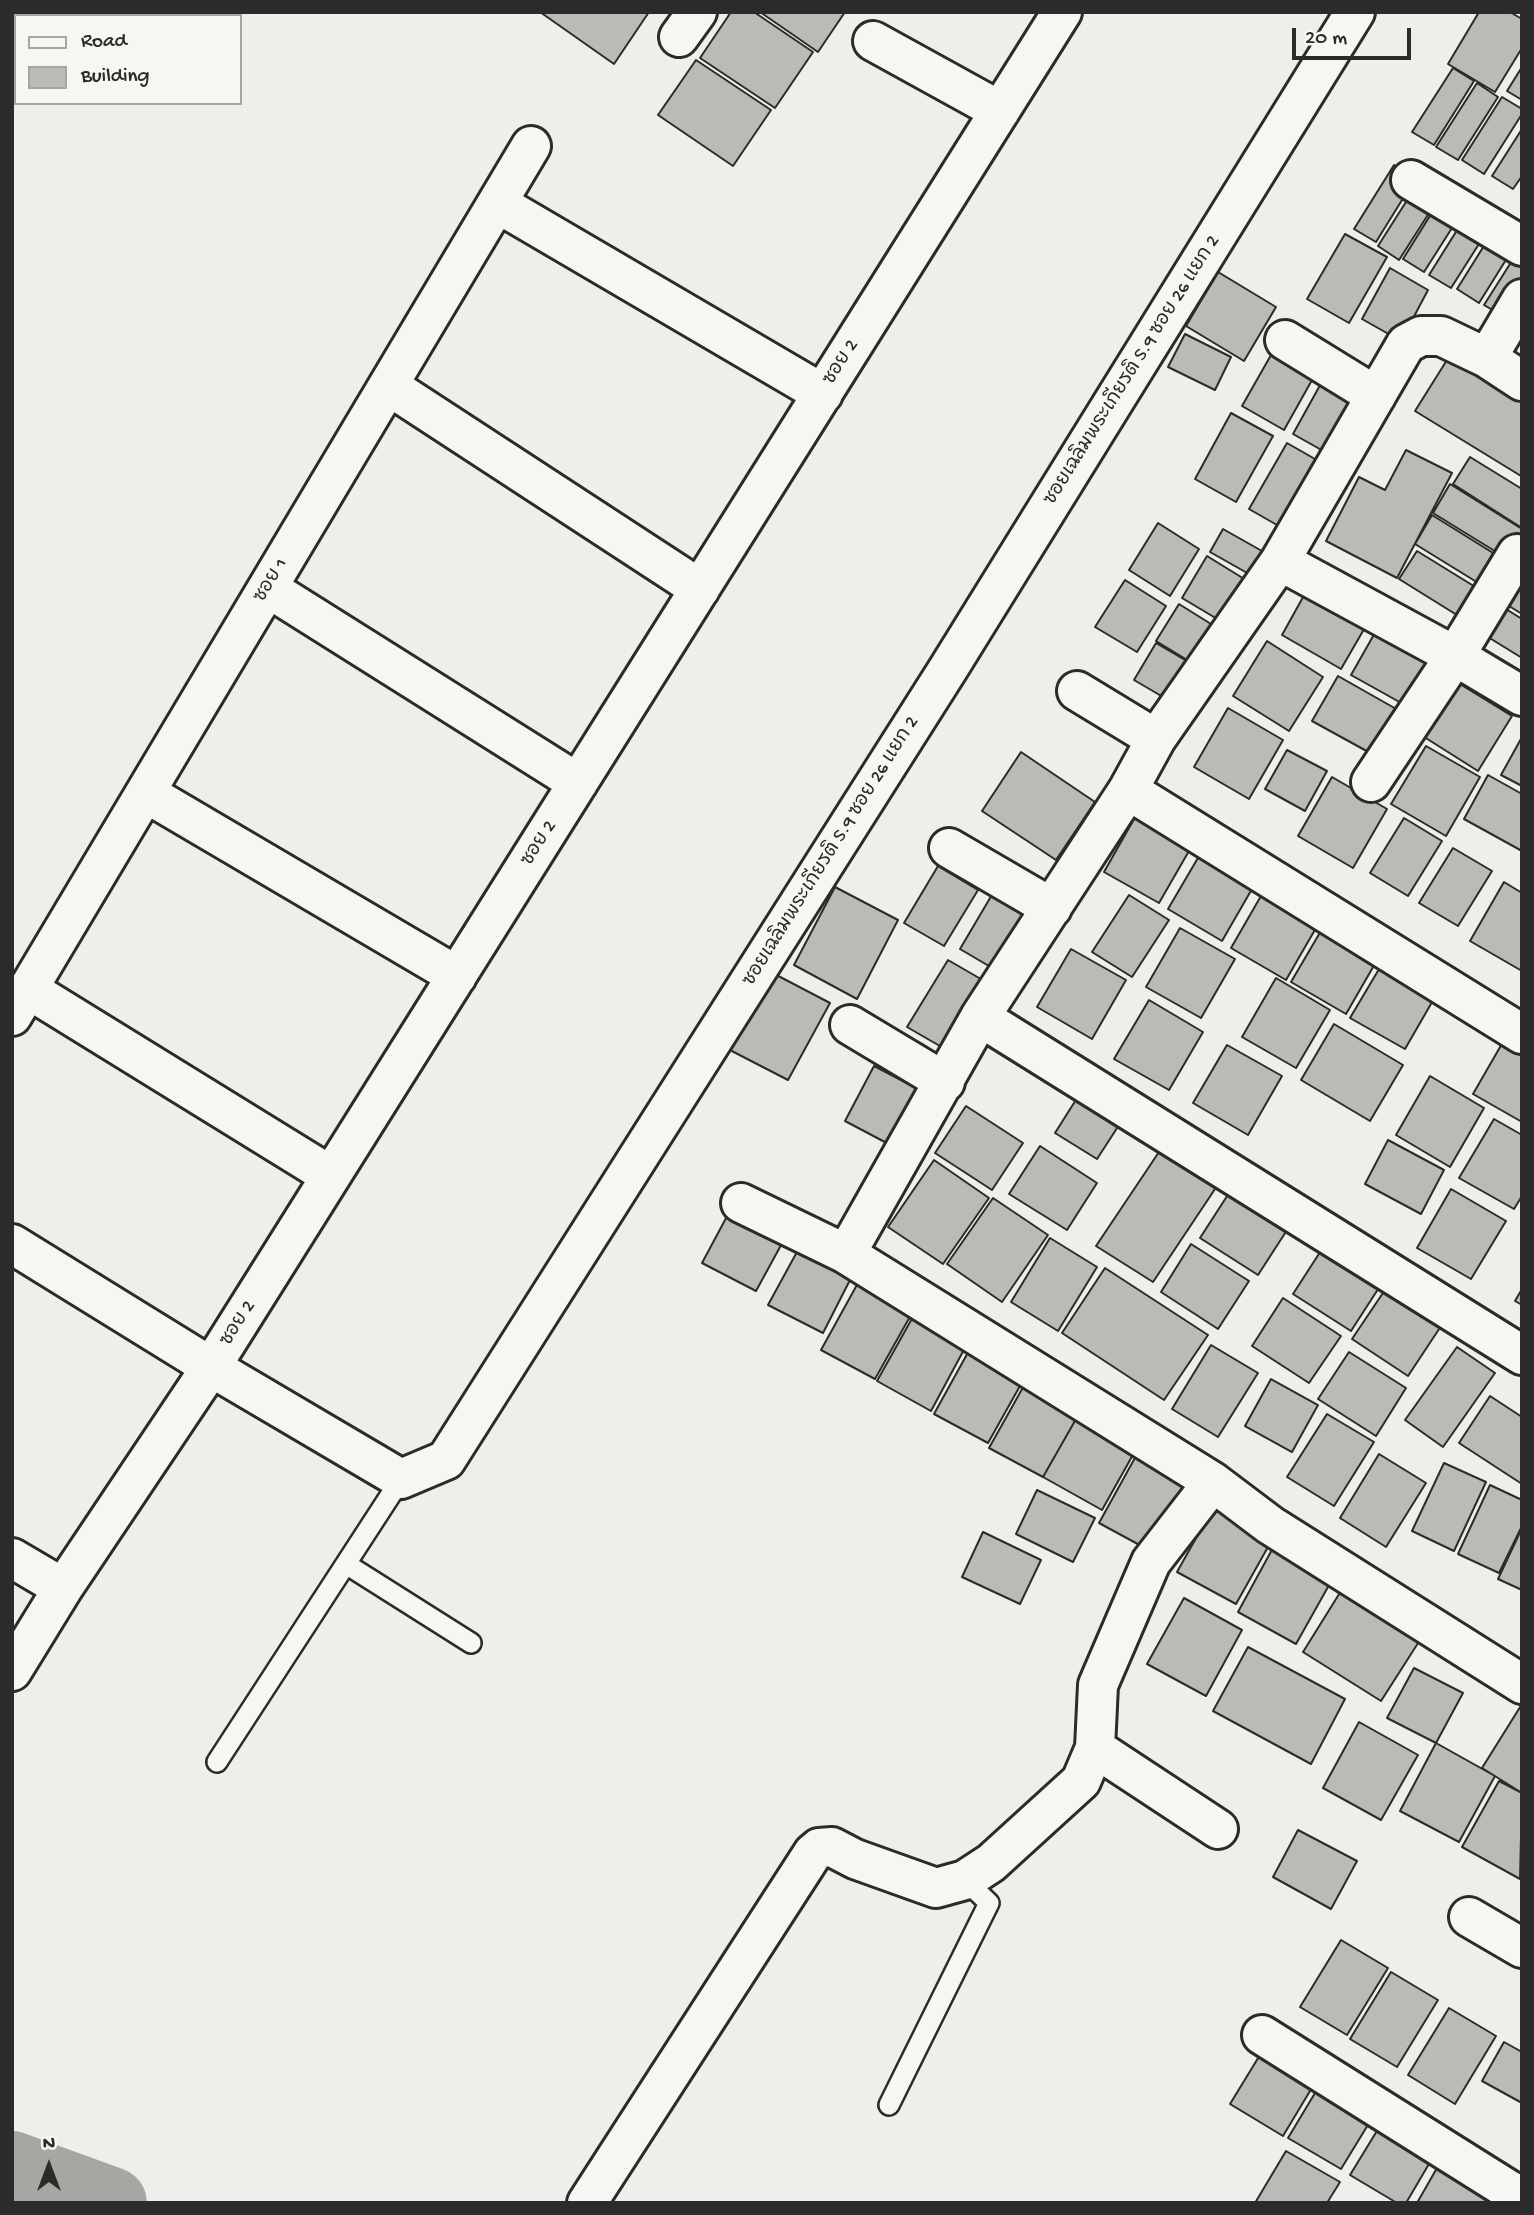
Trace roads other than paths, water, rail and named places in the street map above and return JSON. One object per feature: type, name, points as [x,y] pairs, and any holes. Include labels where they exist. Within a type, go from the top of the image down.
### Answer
[{"type":"street","name":"ซอย 2","points":[[12,1671],[63,1588],[212,1367],[1062,12]]},
{"type":"street","name":"ซอยเฉลิมพระเกียรติ ร.9 ซอย 26 แยก 2","points":[[401,1479],[446,1460],[941,681],[1355,12]]},
{"type":"street","points":[[873,41],[1000,111]]},
{"type":"street","name":"ซอย 1","points":[[20,1003],[531,146]]},
{"type":"street","points":[[1411,180],[1522,246]]},
{"type":"street","points":[[497,203],[822,394]]},
{"type":"street","points":[[1487,358],[1522,299]]},
{"type":"street","points":[[846,1254],[980,1017],[1128,790],[1156,739],[1280,561],[1406,344],[1421,336],[1441,336],[1487,358],[1522,381]]},
{"type":"street","points":[[1285,340],[1376,396]]},
{"type":"street","points":[[388,386],[700,589]]},
{"type":"street","points":[[1371,782],[1455,656],[1517,554]]},
{"type":"street","points":[[1280,561],[1455,656],[1522,696]]},
{"type":"street","points":[[268,588],[578,783]]},
{"type":"street","points":[[1077,691],[1156,739]]},
{"type":"street","points":[[1128,790],[1522,1034]]},
{"type":"street","points":[[146,793],[457,976]]},
{"type":"street","points":[[949,848],[1052,908]]},
{"type":"street","points":[[20,1003],[331,1177]]},
{"type":"street","points":[[980,1017],[1522,1355]]},
{"type":"street","points":[[850,1025],[945,1082]]},
{"type":"street","points":[[741,1203],[846,1254],[1213,1482],[1270,1525],[1522,1684]]},
{"type":"street","points":[[12,1244],[401,1479]]},
{"type":"street","points":[[587,2203],[819,1848],[832,1847],[855,1859],[936,1888],[965,1880],[991,1863],[1081,1781],[1096,1748],[1098,1685],[1146,1572],[1213,1482]]},
{"type":"street","points":[[12,1558],[63,1588]]},
{"type":"street","points":[[1096,1748],[1219,1829]]},
{"type":"street","points":[[1469,1917],[1522,1948]]},
{"type":"street","points":[[1262,2035],[1514,2189]]},
{"type":"lane","points":[[217,1762],[401,1479]]},
{"type":"lane","points":[[346,1564],[471,1643]]},
{"type":"lane","points":[[890,2105],[989,1903],[965,1880]]},
{"type":"waterway","points":[[12,2167],[111,2203]]}]
